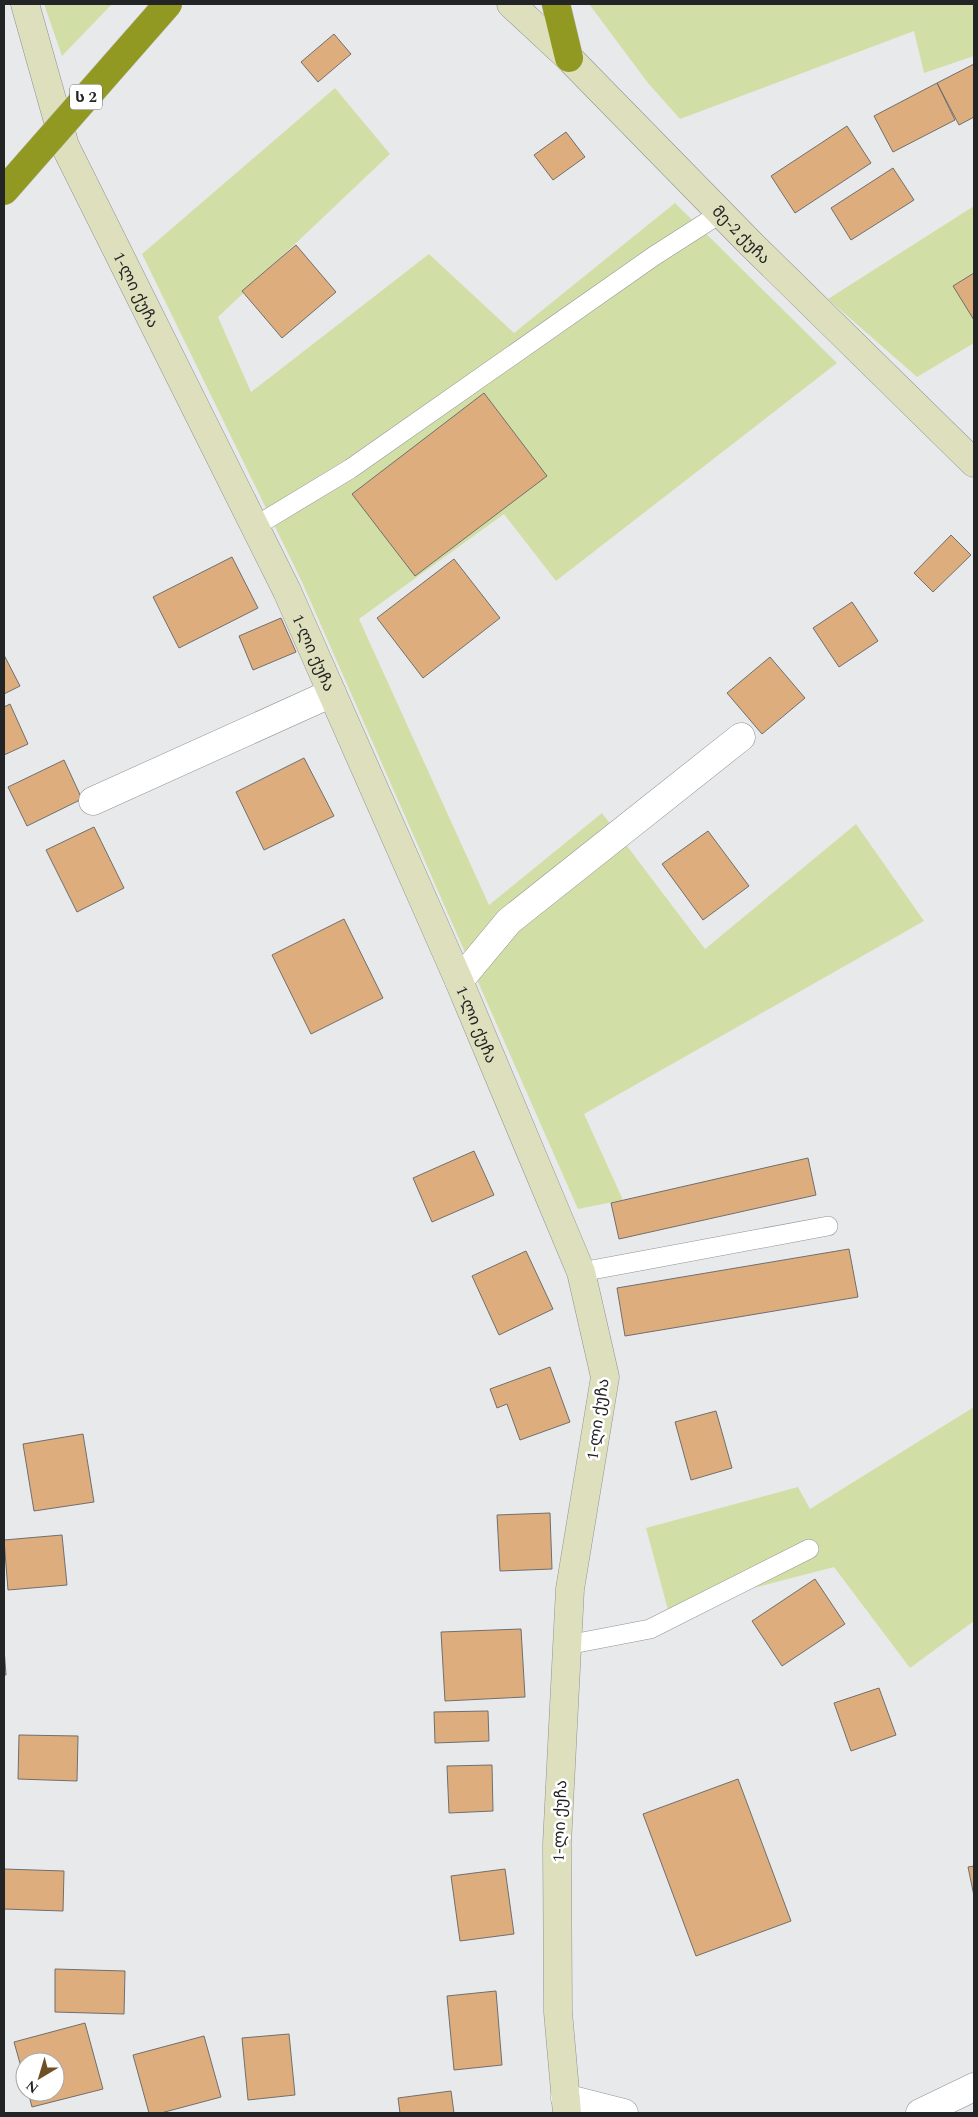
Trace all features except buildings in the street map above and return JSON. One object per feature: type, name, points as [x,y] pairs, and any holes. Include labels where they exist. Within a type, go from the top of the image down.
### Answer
[{"type":"highway","name":"ს 2","points":[[4,192],[168,4]]},
{"type":"highway","points":[[556,4],[569,58]]},
{"type":"street","name":"1-ლი ქუჩა","points":[[25,4],[65,146],[254,527],[288,591],[458,981],[581,1272],[605,1377],[570,1589],[567,1645],[557,1844],[558,2012],[566,2106]]},
{"type":"street","name":"მე-2 ქუჩა","points":[[511,4],[569,58],[722,213],[974,462]]},
{"type":"street","points":[[92,801],[332,693]]},
{"type":"street","points":[[458,981],[509,921],[741,737]]},
{"type":"street","points":[[920,2113],[974,2087]]},
{"type":"street","points":[[566,2106],[624,2113]]},
{"type":"lane","points":[[254,527],[350,469],[646,262],[722,213]]},
{"type":"lane","points":[[581,1272],[828,1226]]},
{"type":"lane","points":[[567,1645],[650,1629],[809,1549]]},
{"type":"green space","points":[[44,4],[112,4],[62,56]]},
{"type":"green space","points":[[589,4],[974,4],[974,56],[924,73],[914,31],[680,119],[648,83]]},
{"type":"green space","points":[[335,88],[390,154],[218,317],[251,392],[429,254],[514,333],[675,203],[837,363],[556,581],[504,514],[359,619],[489,905],[602,813],[705,949],[856,824],[924,921],[584,1114],[623,1200],[578,1209],[302,582],[142,254]]},
{"type":"green space","points":[[974,206],[974,343],[917,377],[828,299]]},
{"type":"green space","points":[[974,1407],[974,1621],[910,1668],[834,1567],[668,1610],[646,1528],[798,1487],[810,1509]]}]
